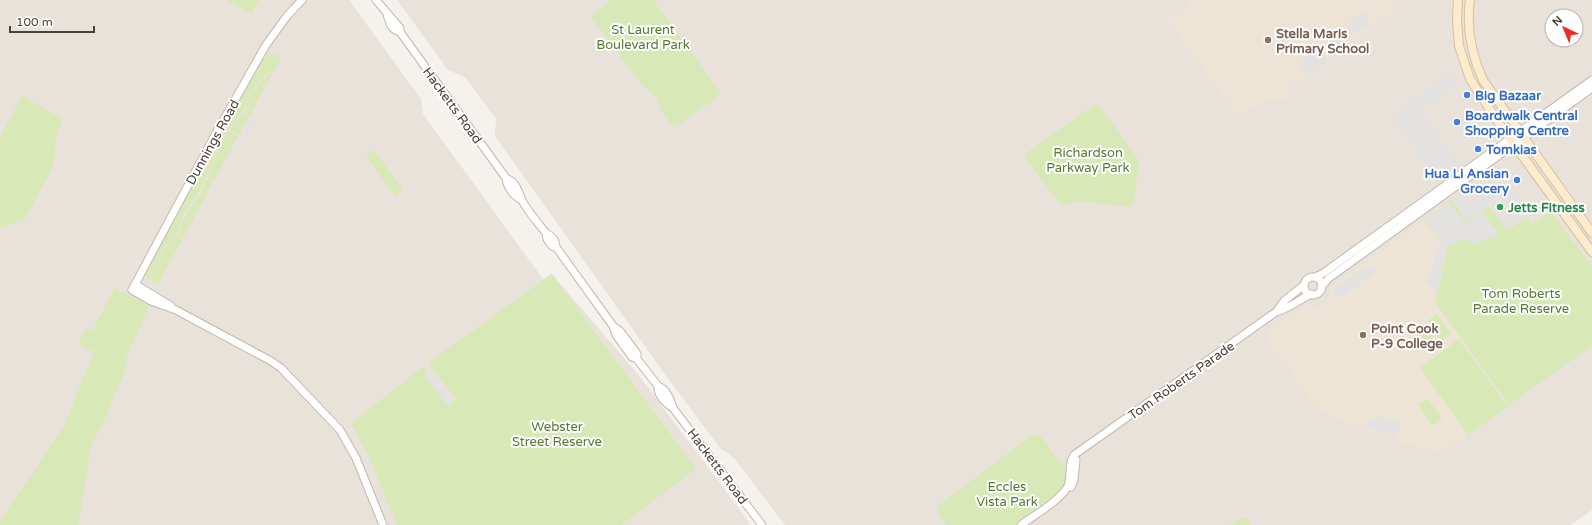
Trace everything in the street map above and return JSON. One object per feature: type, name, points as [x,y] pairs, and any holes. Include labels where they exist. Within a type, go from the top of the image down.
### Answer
[{"type":"main road","points":[[1458,0],[1457,31],[1459,46],[1465,66],[1478,92],[1592,252]]},
{"type":"main road","points":[[1470,0],[1468,20],[1469,35],[1476,64],[1488,88],[1592,233]]},
{"type":"street","name":"Dunnings Road","points":[[302,0],[287,16],[266,45],[133,287],[151,301],[176,310],[277,364],[291,377],[340,430],[356,458],[383,525]]},
{"type":"street","name":"Hacketts Road","points":[[376,0],[387,14],[389,22],[395,31],[400,32],[506,178],[506,184],[519,197],[546,233],[547,239],[552,246],[556,244],[613,326],[616,335],[623,345],[632,357],[637,359],[658,386],[658,391],[671,404],[762,525]]},
{"type":"street","points":[[1512,141],[1464,181],[1329,278],[1321,287],[1319,292],[1311,294],[1305,290],[1304,285],[1307,279],[1322,274],[1459,175],[1521,135],[1591,83]]},
{"type":"street","points":[[1459,175],[1464,181]]},
{"type":"street","points":[[1442,188],[1451,190]]},
{"type":"street","points":[[1315,277],[1319,280],[1321,287]]},
{"type":"street","name":"Tom Roberts Parade","points":[[1021,525],[1067,492],[1073,484],[1076,459],[1087,447],[1276,312],[1284,301],[1304,285]]},
{"type":"street","name":"Tom Roberts Parade","points":[[1276,312],[1288,309],[1302,298],[1311,294]]},
{"type":"shaded area","points":[[0,0],[349,0],[421,99],[423,114],[543,279],[552,274],[641,378],[751,525],[0,525]]},
{"type":"shaded area","points":[[397,0],[1592,0],[1592,510],[1571,525],[785,525],[734,458],[720,448],[661,369],[495,136],[496,119],[466,78],[448,70]]},
{"type":"shaded area","name":"Stella Maris Primary School","points":[[1191,0],[1391,0],[1393,3],[1392,12],[1293,84],[1289,88],[1287,100],[1274,98],[1255,108],[1235,112],[1168,19],[1185,7]]},
{"type":"shaded area","points":[[1364,11],[1370,23],[1356,33],[1353,30],[1351,32],[1353,35],[1335,48],[1329,41],[1350,26],[1348,22]]},
{"type":"shaded area","points":[[1319,48],[1327,60],[1306,74],[1299,63]]},
{"type":"shaded area","points":[[1449,73],[1457,84],[1421,110],[1460,165],[1441,178],[1438,174],[1434,176],[1394,120],[1398,116],[1395,112]]},
{"type":"shaded area","points":[[251,120],[256,122],[247,137],[243,135]]},
{"type":"shaded area","points":[[1502,183],[1508,190],[1511,188],[1518,197],[1515,199],[1514,206],[1511,208],[1503,196],[1497,196],[1468,222],[1452,200],[1458,195],[1468,207]]},
{"type":"shaded area","points":[[1449,203],[1467,224],[1483,212],[1499,235],[1482,240],[1474,246],[1467,238],[1445,247],[1425,220]]},
{"type":"shaded area","points":[[1517,206],[1524,216],[1507,229],[1499,219]]},
{"type":"shaded area","name":"Point Cook P-9 College","points":[[1424,220],[1447,251],[1435,303],[1509,405],[1456,444],[1436,451],[1422,449],[1323,412],[1314,404],[1267,338],[1268,332],[1308,303],[1314,306],[1317,310],[1331,300],[1328,296],[1331,287]]},
{"type":"shaded area","points":[[1441,243],[1446,251],[1436,297],[1432,291],[1434,287],[1425,285],[1428,271],[1432,271],[1437,248]]},
{"type":"shaded area","points":[[1374,264],[1378,271],[1340,299],[1333,289],[1362,268],[1364,271]]},
{"type":"shaded area","points":[[428,373],[452,403],[448,406],[424,376]]},
{"type":"shaded area","points":[[1378,415],[1401,423],[1396,436],[1369,428],[1368,430],[1364,428],[1368,419],[1376,419]]},
{"type":"green space","points":[[226,0],[259,0],[252,13]]},
{"type":"green space","name":"St Laurent Boulevard Park","points":[[612,0],[653,0],[720,92],[719,96],[675,127],[672,126],[662,112],[657,98],[643,86],[592,18],[593,14]]},
{"type":"green space","points":[[271,53],[281,57],[274,71],[266,74],[250,92],[243,111],[221,140],[200,190],[183,215],[176,234],[161,250],[150,280],[143,275],[220,134],[265,57]]},
{"type":"green space","points":[[270,73],[273,73],[250,115],[244,111],[251,93]]},
{"type":"green space","points":[[22,96],[63,119],[57,134],[53,167],[25,219],[0,228],[0,137]]},
{"type":"green space","name":"Richardson Parkway Park","points":[[1094,105],[1098,105],[1102,109],[1139,161],[1134,201],[1129,207],[1079,201],[1063,205],[1060,204],[1026,159],[1026,155],[1029,151]]},
{"type":"green space","points":[[243,113],[249,116],[239,135],[230,130]]},
{"type":"green space","points":[[229,131],[238,136],[214,181],[207,177],[222,141]]},
{"type":"green space","points":[[374,150],[403,190],[395,196],[366,156]]},
{"type":"green space","points":[[206,179],[213,182],[184,237],[178,233],[185,216],[202,191]]},
{"type":"green space","name":"Tom Roberts Parade Reserve","points":[[1452,200],[1468,222],[1489,206],[1507,231],[1526,217],[1532,224],[1551,211],[1592,267],[1592,346],[1509,405],[1435,302],[1447,251],[1424,220]]},
{"type":"green space","points":[[177,234],[183,238],[158,284],[151,280],[162,251]]},
{"type":"green space","name":"Webster Street Reserve","points":[[552,274],[696,469],[621,525],[397,525],[369,457],[351,423],[423,367],[428,373],[424,376],[448,405],[456,399],[428,363]]},
{"type":"green space","points":[[115,288],[149,306],[126,359],[126,369],[102,425],[91,446],[78,525],[0,525],[0,521],[64,426],[94,352],[78,345],[86,328],[92,331]]},
{"type":"green space","points":[[1437,314],[1451,334],[1441,341],[1427,321]]},
{"type":"green space","points":[[1423,323],[1437,344],[1427,351],[1413,330]]},
{"type":"green space","points":[[1459,339],[1508,407],[1468,435],[1420,368]]},
{"type":"green space","points":[[1428,398],[1442,419],[1432,426],[1418,405]]},
{"type":"green space","name":"Eccles Vista Park","points":[[1032,435],[1041,437],[1055,456],[1064,465],[1066,478],[1063,488],[1016,525],[947,525],[941,518],[938,511],[939,505]]},
{"type":"green space","points":[[1240,518],[1246,518],[1252,525],[1230,525]]},
{"type":"place","name":"Stella Maris Primary School","points":[[1268,40]]},
{"type":"place","name":"Big Bazaar","points":[[1467,95]]},
{"type":"place","name":"Boardwalk Central Shopping Centre","points":[[1457,122]]},
{"type":"place","name":"Tomkias","points":[[1478,149]]},
{"type":"place","name":"Hua Li Ansian Grocery","points":[[1517,180]]},
{"type":"place","name":"Jetts Fitness","points":[[1500,207]]},
{"type":"place","name":"Point Cook P-9 College","points":[[1363,335]]}]
